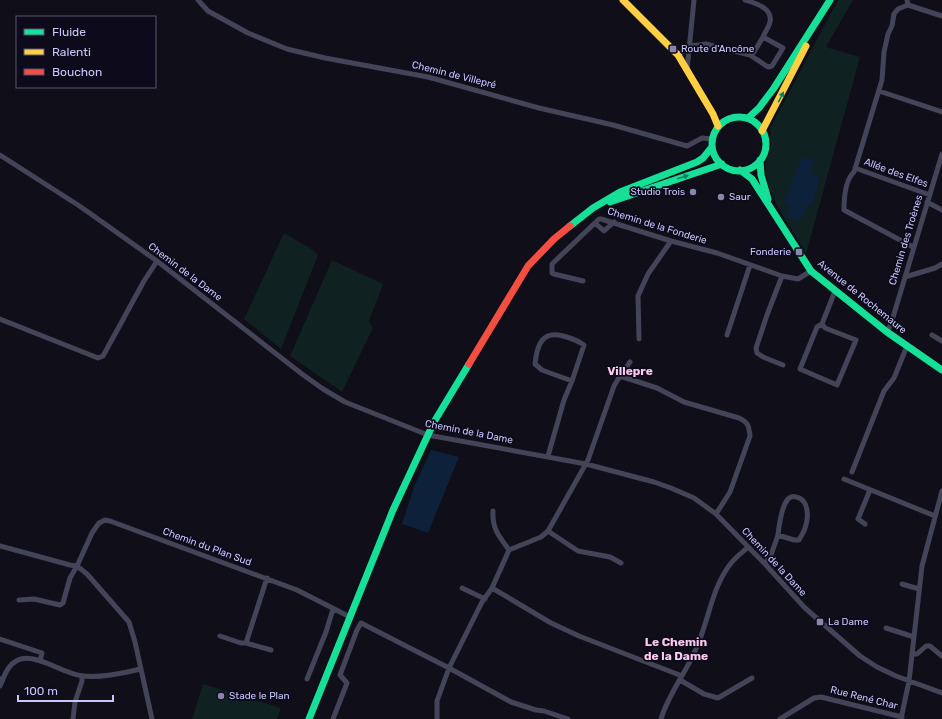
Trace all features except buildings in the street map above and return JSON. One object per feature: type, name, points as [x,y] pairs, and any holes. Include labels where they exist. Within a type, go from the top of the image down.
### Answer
[{"type":"main road","points":[[623,0],[678,55],[714,114],[718,126]]},
{"type":"main road","points":[[748,118],[759,108],[830,0]]},
{"type":"main road","points":[[762,131],[824,10]]},
{"type":"main road","points":[[688,70],[700,86],[707,100],[724,116],[748,118],[754,121],[762,131],[766,146],[764,154],[760,160],[748,169],[740,170],[727,168],[717,159],[712,147],[712,139],[714,132],[724,116]]},
{"type":"main road","points":[[309,719],[393,510],[428,434],[446,400],[528,266],[554,239],[593,208],[620,192],[697,162],[703,158],[712,147]]},
{"type":"main road","name":"Avenue de Rochemaure","points":[[760,160],[761,175],[770,207]]},
{"type":"main road","points":[[593,208],[722,164]]},
{"type":"main road","name":"Avenue de Rochemaure","points":[[740,170],[752,179],[811,271],[887,332],[942,370]]},
{"type":"street","name":"Chemin de Villepré","points":[[198,0],[208,11],[248,33],[287,49],[325,58],[428,77],[539,108],[613,125],[688,146],[702,138],[712,139]]},
{"type":"street","points":[[688,70],[694,0],[701,0]]},
{"type":"street","points":[[746,0],[756,3],[766,9],[770,16],[770,23],[763,37],[754,52],[750,55]]},
{"type":"street","points":[[914,248],[844,210],[848,180],[855,168],[882,80],[884,52],[894,14],[907,2],[942,16]]},
{"type":"street","points":[[678,55],[690,46],[699,44],[711,45],[750,55],[768,67],[772,66],[783,48],[763,37]]},
{"type":"street","points":[[879,91],[942,112]]},
{"type":"street","name":"Chemin des Troènes","points":[[887,332],[891,324],[942,154]]},
{"type":"street","name":"Chemin de la Dame","points":[[0,155],[81,207],[157,261],[323,389],[345,402],[428,434],[586,464],[654,482],[694,498],[716,514],[765,564],[805,608],[860,656],[877,667],[942,693]]},
{"type":"street","name":"Allée des Elfes","points":[[855,168],[930,195]]},
{"type":"street","points":[[927,202],[942,210]]},
{"type":"street","name":"Chemin de la Fonderie","points":[[584,281],[552,273],[552,264],[602,218],[671,241],[717,253],[782,276],[798,279],[811,271]]},
{"type":"street","points":[[595,223],[604,231],[614,222]]},
{"type":"street","points":[[639,339],[638,296],[648,274],[671,241]]},
{"type":"street","points":[[0,319],[98,358],[103,356],[144,281],[157,261]]},
{"type":"street","points":[[904,277],[942,264]]},
{"type":"street","points":[[727,335],[750,265]]},
{"type":"street","points":[[782,276],[766,315],[756,348],[757,353],[763,357],[783,364]]},
{"type":"street","points":[[822,324],[825,328],[856,340],[837,385],[800,369],[817,327],[822,324],[835,291]]},
{"type":"street","points":[[548,456],[564,400],[572,381],[584,345],[577,340],[555,334],[548,336],[542,340],[536,355],[535,364],[542,370],[572,381]]},
{"type":"street","points":[[932,335],[942,341]]},
{"type":"street","points":[[852,472],[884,391],[894,378],[907,346]]},
{"type":"street","points":[[437,719],[437,701],[449,668],[484,599],[492,588],[509,550],[541,537],[548,531],[586,464],[614,386],[630,362]]},
{"type":"street","points":[[620,376],[657,388],[684,402],[739,418],[747,422],[750,436],[730,492],[716,514]]},
{"type":"street","points":[[844,479],[935,516]]},
{"type":"street","points":[[865,524],[858,519],[870,490]]},
{"type":"street","points":[[901,718],[909,681],[922,566],[942,491]]},
{"type":"street","points":[[765,564],[771,555],[778,536],[779,522],[787,500],[795,496],[803,499],[805,503],[807,522],[799,540],[778,536]]},
{"type":"street","points":[[493,511],[493,524],[495,531],[509,550]]},
{"type":"street","name":"Chemin du Plan Sud","points":[[77,566],[92,533],[99,523],[105,520],[267,578],[297,590],[350,617]]},
{"type":"street","points":[[548,531],[578,550],[610,557],[621,563]]},
{"type":"street","points":[[0,546],[77,566],[87,574],[129,622],[152,719]]},
{"type":"street","points":[[660,719],[698,646],[721,579],[732,562],[748,547]]},
{"type":"street","points":[[19,600],[34,599],[60,605],[63,603],[70,578],[77,566]]},
{"type":"street","points":[[246,643],[267,578]]},
{"type":"street","points":[[902,584],[919,589]]},
{"type":"street","points":[[462,588],[484,599]]},
{"type":"street","points":[[492,588],[551,623],[681,678],[704,694],[718,698],[752,678]]},
{"type":"street","points":[[307,679],[326,632],[333,609]]},
{"type":"street","points":[[333,719],[347,683],[340,675],[361,623],[511,702],[568,719]]},
{"type":"street","points":[[886,628],[914,637]]},
{"type":"street","points":[[220,636],[271,650]]},
{"type":"street","points":[[0,640],[42,653],[40,661]]},
{"type":"street","points":[[912,654],[917,654],[926,646],[930,646],[942,656]]},
{"type":"street","points":[[0,686],[1,679],[7,669],[22,659],[34,659],[82,676],[106,676],[141,669]]},
{"type":"street","points":[[73,719],[75,702],[82,681],[82,676]]},
{"type":"street","name":"Rue René Char","points":[[780,719],[814,698],[821,697],[901,718]]},
{"type":"shaded area","points":[[838,0],[853,0],[826,47],[860,57],[806,254],[776,204],[768,184],[765,166],[771,148],[770,128]]},
{"type":"shaded area","points":[[284,233],[313,250],[318,255],[281,349],[244,319]]},
{"type":"shaded area","points":[[332,260],[383,284],[369,321],[373,328],[342,392],[290,356]]},
{"type":"shaded area","name":"Stade le Plan","points":[[203,684],[281,708],[277,719],[192,719]]},
{"type":"water","points":[[802,157],[815,160],[810,172],[820,178],[812,205],[806,206],[803,215],[798,220],[794,218],[792,220],[786,216],[790,208],[784,201]]},
{"type":"water","points":[[431,450],[459,457],[428,533],[402,524],[414,487]]},
{"type":"traffic: fast","points":[[748,118],[759,108],[774,88],[830,0]]},
{"type":"traffic: fast","points":[[739,117],[749,119],[758,125],[764,134],[766,144],[764,154],[758,163],[749,169],[739,171],[729,169],[720,163],[714,154],[712,144],[714,134],[720,125],[729,119],[739,117]]},
{"type":"traffic: fast","points":[[570,226],[593,208],[620,192],[697,162],[703,158],[712,147]]},
{"type":"traffic: fast","points":[[760,160],[761,175],[768,199]]},
{"type":"traffic: fast","points":[[610,202],[722,164]]},
{"type":"traffic: fast","points":[[740,170],[752,179],[811,271],[887,332],[942,370]]},
{"type":"traffic: fast","points":[[309,719],[393,510],[434,422],[469,364]]},
{"type":"traffic: slow","points":[[623,0],[678,55],[713,114],[718,126]]},
{"type":"traffic: slow","points":[[762,131],[806,46]]},
{"type":"traffic: jam","points":[[469,364],[528,266],[554,239],[570,226]]},
{"type":"place","name":"Route d'Ancône","points":[[673,49]]},
{"type":"place","name":"Studio Trois","points":[[693,192]]},
{"type":"place","name":"Saur","points":[[721,197]]},
{"type":"place","name":"Fonderie","points":[[799,252]]},
{"type":"place","name":"La Dame","points":[[820,622]]},
{"type":"place","name":"Stade le Plan","points":[[221,696]]},
{"type":"district","name":"Villepre","points":[[630,371]]},
{"type":"district","name":"Le Chemin de la Dame","points":[[676,649]]}]
